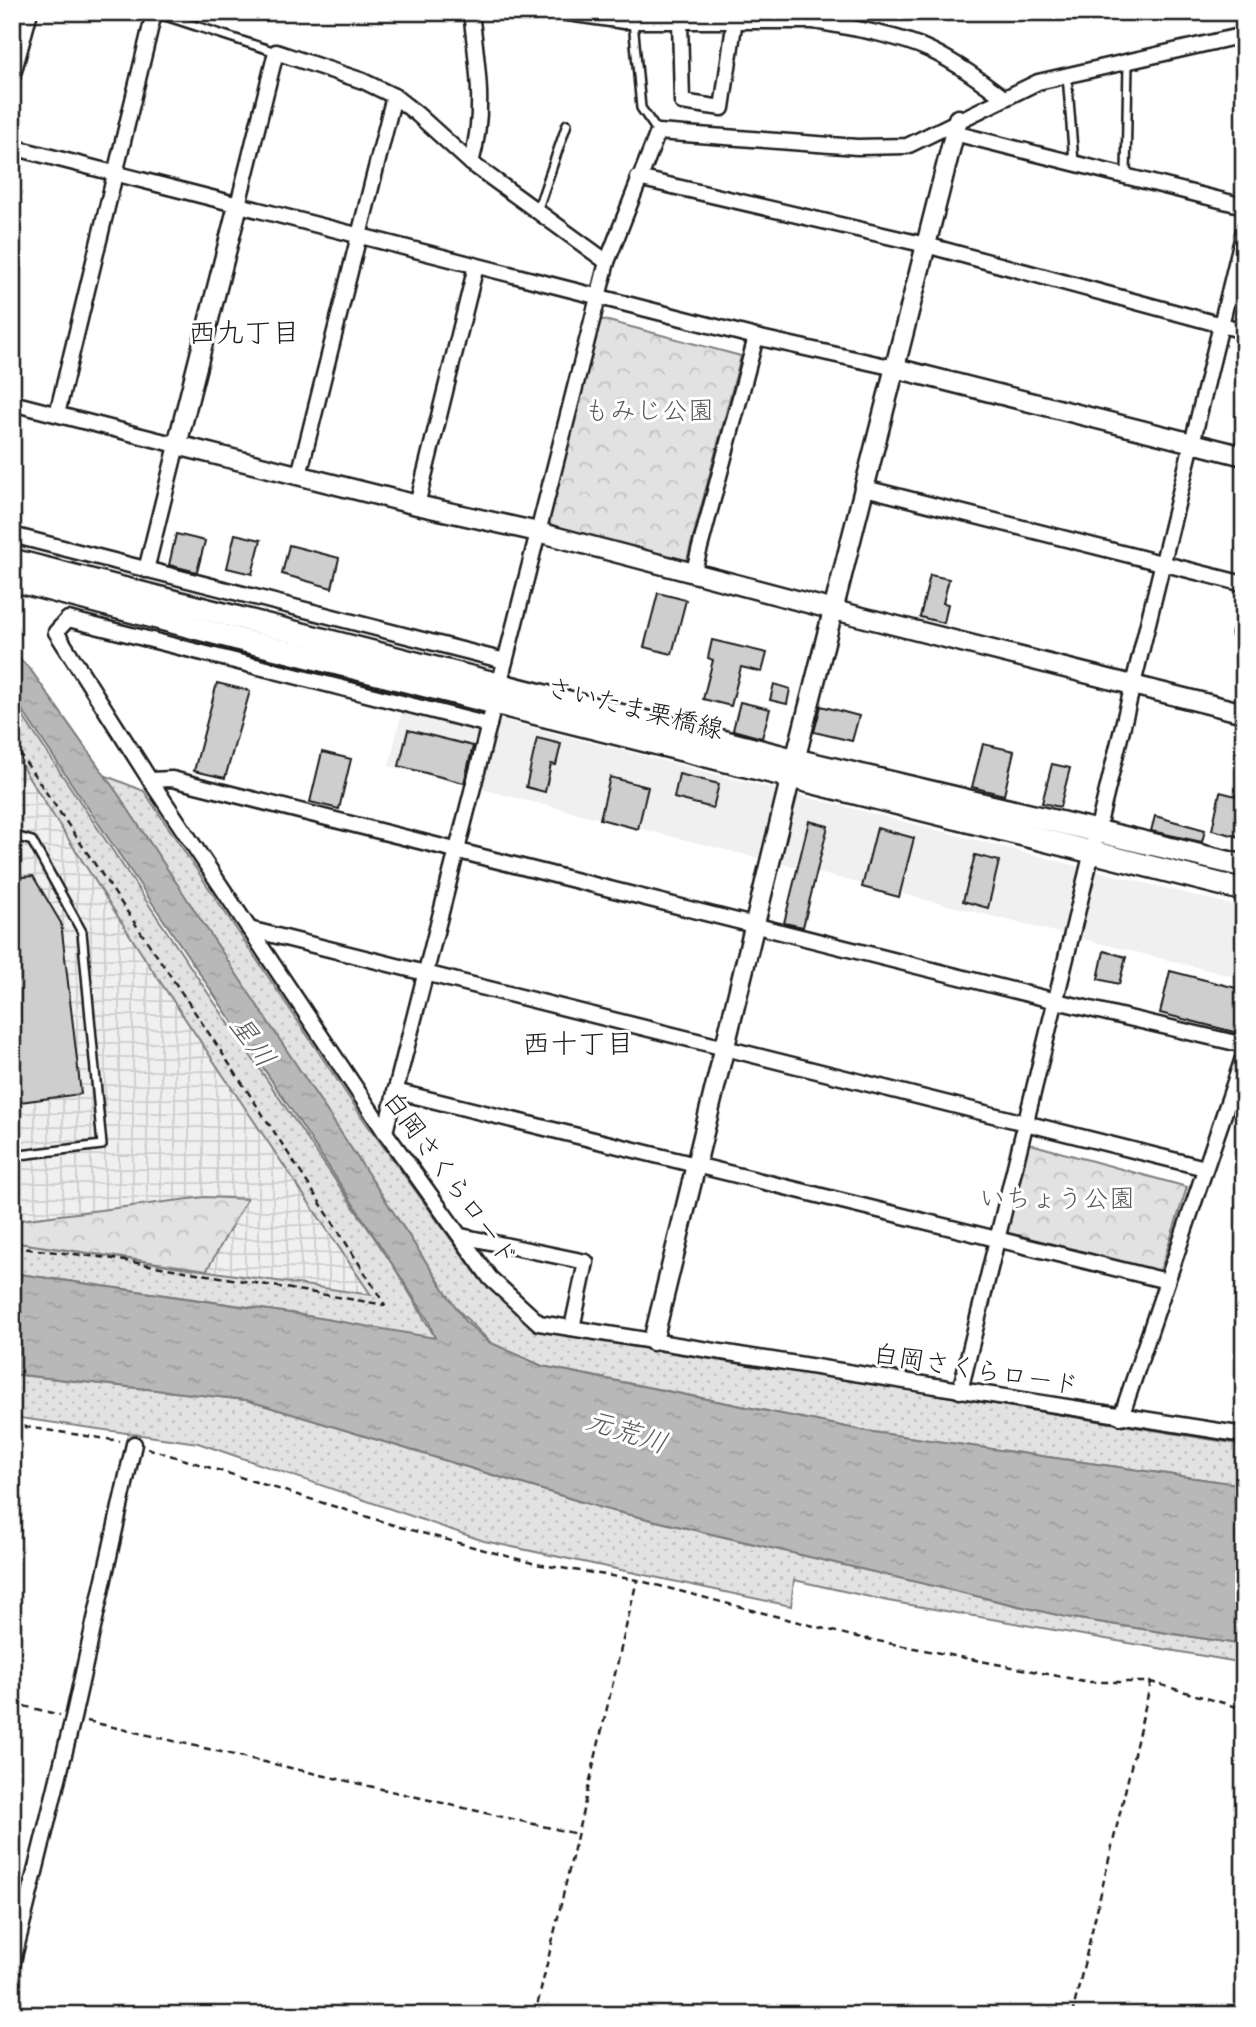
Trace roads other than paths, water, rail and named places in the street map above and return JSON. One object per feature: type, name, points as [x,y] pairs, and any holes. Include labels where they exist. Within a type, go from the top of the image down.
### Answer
[{"type":"main road","name":"さいたま栗橋線","points":[[12,560],[497,692],[794,768],[1095,841],[1244,866]]},
{"type":"main road","name":"さいたま栗橋線","points":[[12,580],[258,644],[497,692]]},
{"type":"main road","name":"さいたま栗橋線","points":[[1095,841],[1244,890]]},
{"type":"street","points":[[12,78],[30,12]]},
{"type":"street","points":[[471,12],[480,84],[479,135],[471,163]]},
{"type":"street","points":[[561,12],[633,21],[736,16],[815,17],[928,49],[964,69],[1004,98]]},
{"type":"street","points":[[57,414],[154,13]]},
{"type":"street","points":[[680,20],[682,102],[722,108],[736,16]]},
{"type":"street","points":[[385,1132],[607,262],[658,132],[857,147],[907,146],[956,126],[1038,82],[1244,35]]},
{"type":"street","points":[[146,570],[275,52],[363,81],[394,96],[471,163],[607,262]]},
{"type":"street","points":[[299,475],[394,96]]},
{"type":"street","points":[[956,126],[1074,163],[1244,206]]},
{"type":"street","points":[[653,1341],[956,126]]},
{"type":"street","points":[[12,147],[756,337],[895,368],[1244,456]]},
{"type":"street","points":[[638,178],[926,245],[1244,331]]},
{"type":"street","points":[[960,1391],[1244,231]]},
{"type":"street","points":[[416,505],[476,266]]},
{"type":"street","points":[[693,573],[756,337]]},
{"type":"street","points":[[12,403],[416,505],[538,532],[1244,713]]},
{"type":"street","points":[[865,488],[1244,584]]},
{"type":"street","points":[[12,535],[505,661]]},
{"type":"street","name":"白岡さくらロード","points":[[489,725],[68,619],[56,632],[150,780],[385,1132],[490,1278],[539,1323],[1244,1436]]},
{"type":"street","points":[[1244,620],[1240,633],[1244,634]]},
{"type":"street","points":[[150,780],[172,779],[1056,1001],[1244,1045]]},
{"type":"street","points":[[249,929],[1205,1168]]},
{"type":"street","points":[[1121,1417],[1244,1055]]},
{"type":"street","points":[[395,1091],[1167,1281]]},
{"type":"street","points":[[461,1236],[586,1262],[572,1328]]},
{"type":"street","points":[[12,1965],[73,1718],[134,1444]]},
{"type":"lane","points":[[154,13],[275,52]]},
{"type":"lane","points":[[633,21],[641,108],[658,132]]},
{"type":"lane","points":[[1126,176],[1128,62]]},
{"type":"lane","points":[[1067,75],[1074,163]]},
{"type":"lane","points":[[537,211],[567,124]]},
{"type":"lane","points":[[12,835],[32,841],[82,932],[102,1145],[12,1156]]},
{"type":"water","points":[[12,651],[30,669],[118,794],[465,1321],[489,1342],[542,1366],[866,1431],[1244,1485],[1244,1645],[1066,1617],[605,1509],[246,1400],[12,1374],[12,1273],[296,1314],[435,1338],[428,1320],[326,1163],[12,695]]},
{"type":"district","name":"西九丁目","points":[[244,332]]},
{"type":"district","name":"西十丁目","points":[[578,1043]]},
{"type":"park label","name":"もみじ公園","points":[[649,410]]},
{"type":"park label","name":"いちょう公園","points":[[1057,1198]]},
{"type":"water label","name":"星川","points":[[253,1041]]},
{"type":"water label","name":"元荒川","points":[[627,1431]]}]
